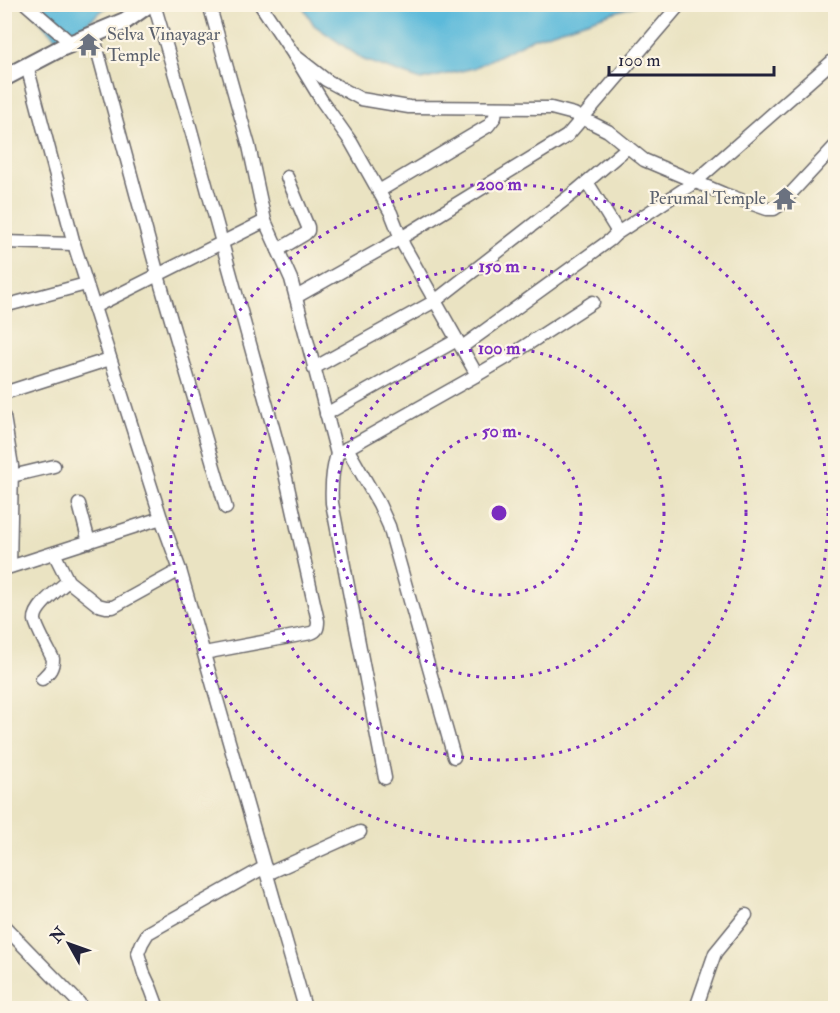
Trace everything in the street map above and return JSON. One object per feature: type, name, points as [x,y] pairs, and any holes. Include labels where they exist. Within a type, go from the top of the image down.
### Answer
[{"type":"main road","points":[[6,74],[125,21],[152,4]]},
{"type":"street","points":[[26,4],[72,44]]},
{"type":"street","points":[[152,4],[189,123],[282,460],[318,627],[311,633],[204,653]]},
{"type":"street","points":[[209,4],[249,146],[265,221],[291,279],[326,414],[342,451],[379,504],[390,526],[454,757]]},
{"type":"street","points":[[260,4],[351,142],[477,375]]},
{"type":"street","points":[[296,297],[401,238],[567,136],[680,4]]},
{"type":"street","points":[[93,34],[158,275],[226,508]]},
{"type":"street","points":[[294,55],[326,80],[361,99],[409,106],[551,108],[574,114],[608,131],[644,160],[724,194],[767,209],[774,209],[780,205],[836,145]]},
{"type":"street","points":[[326,414],[459,343],[695,182],[836,58]]},
{"type":"street","points":[[27,66],[74,244],[161,518],[180,570],[305,1008]]},
{"type":"street","points":[[379,191],[488,126],[495,117],[496,108]]},
{"type":"street","points":[[314,368],[435,301],[628,147]]},
{"type":"street","points":[[278,250],[308,231],[287,177]]},
{"type":"street","points":[[587,182],[616,234]]},
{"type":"street","points":[[94,307],[265,221]]},
{"type":"street","points":[[4,242],[74,244]]},
{"type":"street","points":[[4,306],[86,284]]},
{"type":"street","points":[[386,778],[332,503],[332,469],[342,451],[511,355],[592,302]]},
{"type":"street","points":[[4,393],[110,359]]},
{"type":"street","points":[[4,417],[12,466],[7,568],[161,518]]},
{"type":"street","points":[[12,476],[54,466]]},
{"type":"street","points":[[79,504],[89,542]]},
{"type":"street","points":[[54,553],[68,581],[98,605],[106,607],[113,606],[180,570]]},
{"type":"street","points":[[42,679],[51,671],[53,659],[35,620],[37,611],[68,581]]},
{"type":"street","points":[[158,1008],[138,953],[148,933],[266,871],[360,832]]},
{"type":"street","points":[[696,1008],[715,952],[746,915]]},
{"type":"street","points":[[4,926],[79,1003],[81,1008]]},
{"type":"water","points":[[26,5],[109,5],[61,44]]},
{"type":"water","points":[[302,5],[637,5],[534,38],[474,68],[421,80],[364,60],[314,25]]},
{"type":"place","name":"Selva Vinayagar Temple","points":[[89,44]]},
{"type":"place","name":"Perumal Temple","points":[[784,198]]}]
